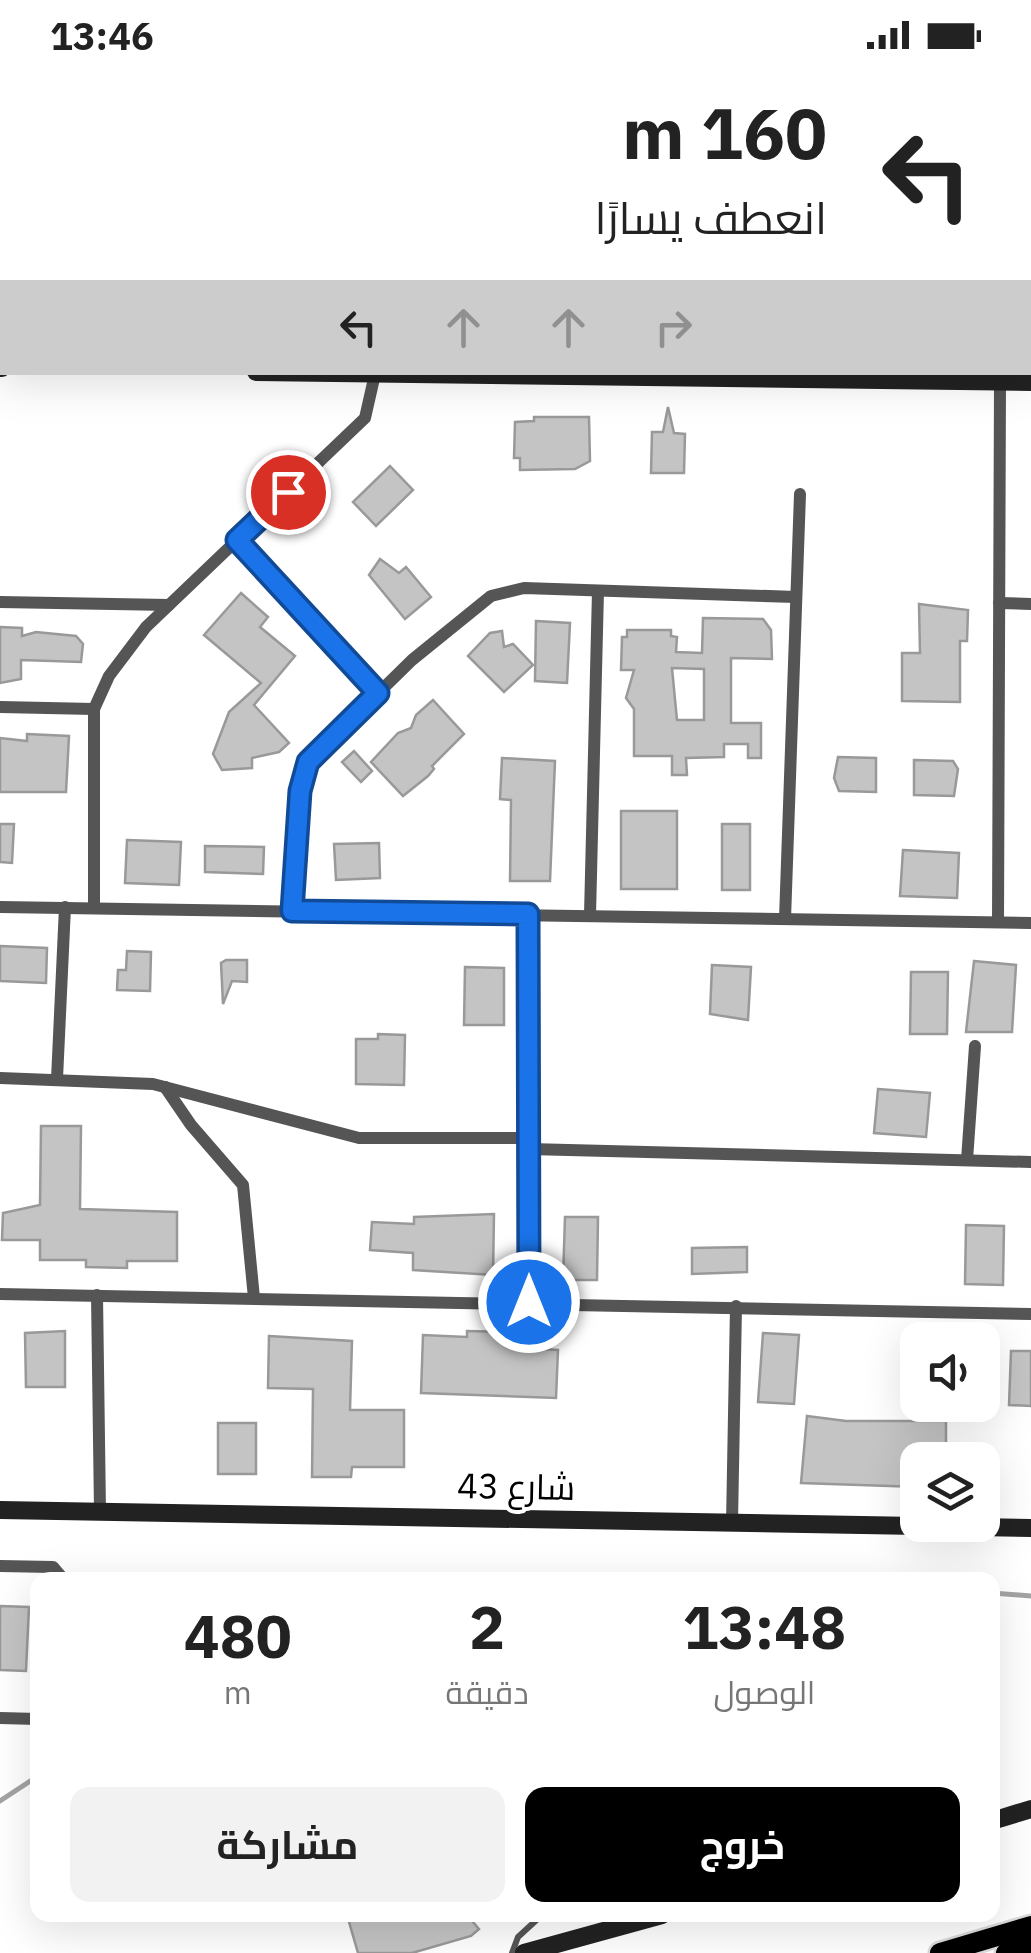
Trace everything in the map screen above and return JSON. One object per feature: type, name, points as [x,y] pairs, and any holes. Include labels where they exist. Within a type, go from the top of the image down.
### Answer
[{"type":"main road","points":[[940,1953],[1031,1926]]},
{"type":"main road","points":[[1006,1953],[1031,1946]]},
{"type":"street","points":[[94,908],[94,709],[109,676],[169,605],[365,418],[374,375]]},
{"type":"street","points":[[528,375],[1031,382]]},
{"type":"street","points":[[998,922],[1000,382]]},
{"type":"street","points":[[786,919],[800,494]]},
{"type":"street","points":[[237,540],[378,693]]},
{"type":"street","points":[[292,911],[300,791],[308,762],[378,693],[491,596],[524,588],[796,598]]},
{"type":"street","points":[[590,916],[598,591]]},
{"type":"street","points":[[0,602],[169,605]]},
{"type":"street","points":[[1000,603],[1031,604]]},
{"type":"street","points":[[0,707],[94,709]]},
{"type":"street","points":[[0,907],[1031,923]]},
{"type":"street","points":[[57,1079],[65,907]]},
{"type":"street","points":[[528,914],[529,1302]]},
{"type":"street","points":[[966,1160],[975,1046]]},
{"type":"street","points":[[0,1078],[128,1080],[358,1138],[1031,1162]]},
{"type":"street","points":[[166,1087],[191,1125],[243,1185],[254,1298]]},
{"type":"street","points":[[0,1294],[1031,1314]]},
{"type":"street","points":[[97,1295],[100,1512]]},
{"type":"street","points":[[732,1523],[736,1306]]},
{"type":"street","name":"شارع 43","points":[[0,1510],[1031,1528]]},
{"type":"street","points":[[0,1566],[53,1568],[57,1572]]},
{"type":"street","points":[[0,1718],[30,1719]]},
{"type":"street","points":[[1000,1819],[1031,1809]]},
{"type":"street","points":[[524,1953],[637,1922]]},
{"type":"lane","points":[[512,1953],[518,1938],[535,1922]]},
{"type":"building","points":[[668,407],[674,433],[685,434],[684,473],[651,473],[652,432],[663,432]]},
{"type":"building","points":[[534,417],[589,417],[590,461],[575,469],[520,470],[520,458],[514,458],[515,422],[534,421]]},
{"type":"building","points":[[390,466],[413,490],[376,526],[353,502]]},
{"type":"building","points":[[380,559],[399,573],[406,567],[431,597],[405,619],[369,575]]},
{"type":"building","points":[[241,593],[268,617],[260,627],[295,656],[254,705],[289,743],[279,752],[252,758],[252,768],[222,770],[213,754],[229,712],[261,683],[204,635]]},
{"type":"building","points":[[919,604],[968,610],[967,641],[960,641],[960,702],[902,701],[902,653],[920,653]]},
{"type":"building","points":[[703,618],[763,619],[771,630],[772,659],[731,658],[731,723],[761,723],[761,758],[748,758],[748,744],[724,744],[724,757],[686,758],[687,775],[672,775],[672,756],[634,756],[634,709],[626,698],[634,670],[621,670],[622,637],[627,637],[627,630],[671,630],[671,636],[677,637],[676,652],[702,653]],"holes":[[[672,668],[704,669],[704,720],[677,720]]]},
{"type":"building","points":[[536,621],[570,623],[567,683],[535,681]]},
{"type":"building","points":[[0,627],[22,628],[22,636],[36,632],[76,636],[83,644],[81,662],[21,660],[21,679],[0,683]]},
{"type":"building","points":[[502,631],[504,647],[513,644],[533,665],[504,692],[468,656],[490,633]]},
{"type":"building","points":[[433,700],[464,734],[432,766],[428,776],[403,796],[371,762],[398,733],[411,728],[416,715]]},
{"type":"building","points":[[27,734],[69,736],[66,792],[0,792],[0,738],[27,741]]},
{"type":"building","points":[[354,751],[372,771],[361,782],[342,762]]},
{"type":"building","points":[[838,757],[876,758],[876,792],[839,791],[834,778]]},
{"type":"building","points":[[502,758],[555,761],[550,881],[510,881],[511,800],[500,799]]},
{"type":"building","points":[[914,760],[953,761],[958,769],[954,796],[914,795]]},
{"type":"building","points":[[621,811],[677,811],[677,889],[621,889]]},
{"type":"building","points":[[0,824],[14,824],[12,863],[0,862]]},
{"type":"building","points":[[722,824],[750,824],[750,890],[722,890]]},
{"type":"building","points":[[127,840],[181,842],[179,885],[125,883]]},
{"type":"building","points":[[379,843],[380,878],[336,880],[334,844]]},
{"type":"building","points":[[205,846],[264,847],[263,874],[205,872]]},
{"type":"building","points":[[903,850],[959,853],[957,898],[900,896]]},
{"type":"building","points":[[0,946],[47,948],[46,983],[0,981]]},
{"type":"building","points":[[127,951],[151,952],[150,991],[117,990],[118,970],[126,970]]},
{"type":"building","points":[[247,960],[247,982],[232,981],[223,1004],[221,963]]},
{"type":"building","points":[[974,961],[1016,965],[1012,1032],[966,1032]]},
{"type":"building","points":[[712,965],[751,967],[748,1020],[710,1014]]},
{"type":"building","points":[[465,967],[504,968],[504,1025],[464,1025]]},
{"type":"building","points":[[911,972],[948,972],[947,1034],[910,1034]]},
{"type":"building","points":[[378,1034],[405,1035],[404,1085],[356,1084],[356,1039],[378,1039]]},
{"type":"building","points":[[878,1089],[930,1093],[926,1137],[874,1133]]},
{"type":"building","points":[[41,1126],[81,1126],[80,1209],[177,1212],[177,1261],[127,1261],[127,1268],[86,1267],[86,1260],[40,1260],[40,1240],[2,1240],[3,1213],[40,1205]]},
{"type":"building","points":[[494,1214],[493,1275],[413,1270],[413,1253],[370,1250],[372,1222],[414,1224],[414,1217]]},
{"type":"building","points":[[565,1217],[598,1217],[597,1280],[563,1280]]},
{"type":"building","points":[[966,1225],[1004,1226],[1003,1285],[965,1284]]},
{"type":"building","points":[[747,1247],[747,1272],[692,1274],[692,1248]]},
{"type":"building","points":[[65,1331],[65,1387],[26,1387],[25,1333]]},
{"type":"building","points":[[467,1331],[507,1332],[507,1347],[558,1350],[556,1398],[421,1393],[423,1335],[467,1337]]},
{"type":"building","points":[[763,1333],[799,1335],[794,1404],[758,1402]]},
{"type":"building","points":[[269,1336],[352,1341],[350,1410],[404,1410],[404,1467],[352,1467],[351,1477],[312,1477],[313,1389],[268,1388]]},
{"type":"building","points":[[1011,1351],[1031,1351],[1031,1406],[1009,1405]]},
{"type":"building","points":[[807,1416],[846,1421],[946,1422],[946,1442],[900,1442],[900,1486],[801,1483]]},
{"type":"building","points":[[218,1423],[256,1423],[256,1474],[218,1474]]},
{"type":"building","points":[[0,1606],[29,1607],[26,1671],[0,1670]]},
{"type":"building","points":[[349,1922],[473,1922],[479,1929],[471,1936],[412,1953],[358,1953]]},
{"type":"waterway","points":[[1000,1594],[1031,1596]]},
{"type":"waterway","points":[[0,1801],[30,1781]]},
{"type":"route","points":[[288,492],[237,540],[378,693],[308,762],[300,791],[292,911],[528,914],[529,1302]]}]
